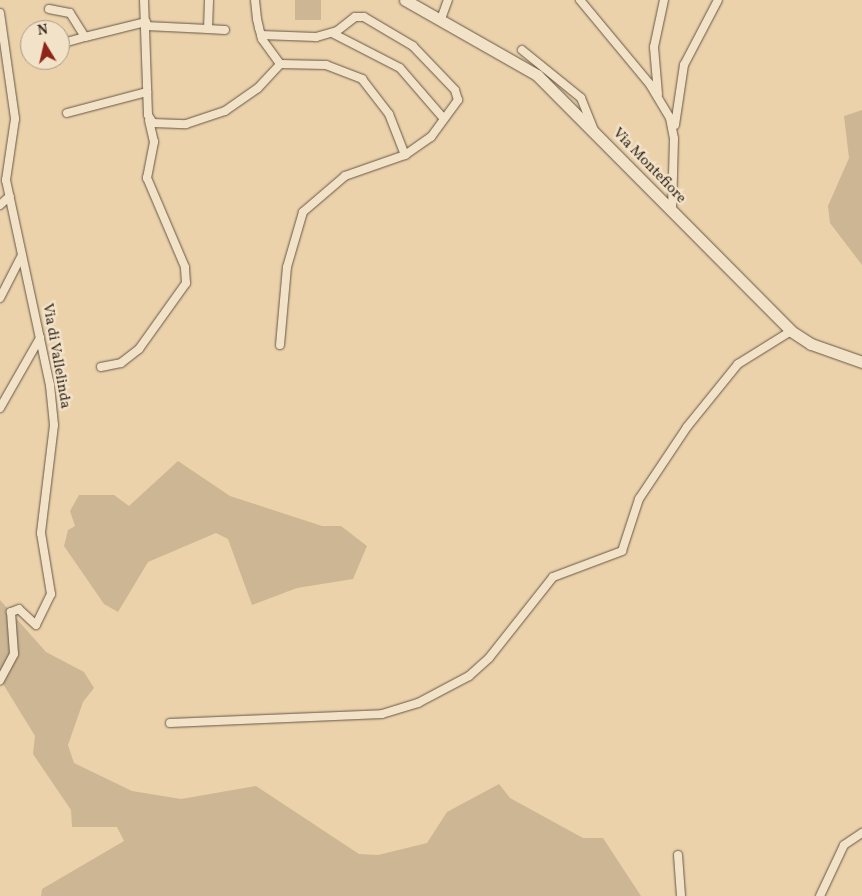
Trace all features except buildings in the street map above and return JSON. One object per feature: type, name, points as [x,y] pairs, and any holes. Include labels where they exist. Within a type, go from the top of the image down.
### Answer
[{"type":"main road","name":"Via Montefiore","points":[[405,0],[537,75],[790,331],[811,344],[862,362]]},
{"type":"street","points":[[102,367],[121,363],[138,350],[186,283],[183,262],[147,178],[154,142],[149,121],[144,0]]},
{"type":"street","points":[[208,29],[209,0]]},
{"type":"street","points":[[254,0],[260,35],[280,64]]},
{"type":"street","points":[[441,19],[448,0]]},
{"type":"street","points":[[580,0],[658,99],[670,118],[674,139]]},
{"type":"street","points":[[658,99],[654,57],[664,0]]},
{"type":"street","points":[[672,211],[674,139],[680,77],[718,0]]},
{"type":"street","points":[[49,9],[70,12],[85,37]]},
{"type":"street","name":"Via di Vallelinda","points":[[0,14],[15,119],[6,163],[10,196],[40,338],[54,418],[41,539],[51,594],[36,625],[19,609],[11,612],[14,654],[0,680]]},
{"type":"street","points":[[260,35],[304,38],[332,33],[360,16],[409,42],[457,94],[457,102],[428,139],[405,155],[345,176],[303,212],[286,267],[280,345]]},
{"type":"street","points":[[70,41],[146,24],[225,30]]},
{"type":"street","points":[[332,33],[400,68],[444,119]]},
{"type":"street","points":[[522,50],[584,101],[594,131]]},
{"type":"street","points":[[149,121],[173,126],[217,115],[253,92],[280,64],[326,65],[362,79],[385,108],[405,155]]},
{"type":"street","points":[[67,113],[147,92]]},
{"type":"street","points":[[0,205],[10,196]]},
{"type":"street","points":[[0,298],[22,255]]},
{"type":"street","points":[[170,724],[376,715],[418,703],[468,676],[489,658],[553,577],[622,551],[639,499],[687,427],[738,364],[790,331]]},
{"type":"street","points":[[0,408],[40,338]]},
{"type":"street","points":[[820,896],[846,842],[862,833]]},
{"type":"street","points":[[678,855],[681,896]]},
{"type":"shaded area","points":[[295,0],[321,0],[321,20],[295,20]]},
{"type":"shaded area","points":[[862,110],[862,265],[830,223],[828,206],[849,158],[844,116]]},
{"type":"shaded area","points":[[178,461],[230,496],[322,526],[341,526],[367,546],[353,579],[297,588],[252,605],[228,539],[216,533],[148,562],[118,612],[104,604],[64,546],[68,530],[75,526],[70,511],[79,495],[114,495],[129,506]]},
{"type":"shaded area","points":[[0,600],[46,652],[84,672],[94,688],[83,702],[68,745],[74,763],[132,791],[181,799],[256,786],[359,854],[378,855],[427,843],[447,812],[499,784],[510,798],[583,838],[603,838],[641,896],[41,896],[42,889],[124,841],[117,827],[72,827],[71,810],[33,754],[35,736],[0,679]]}]
